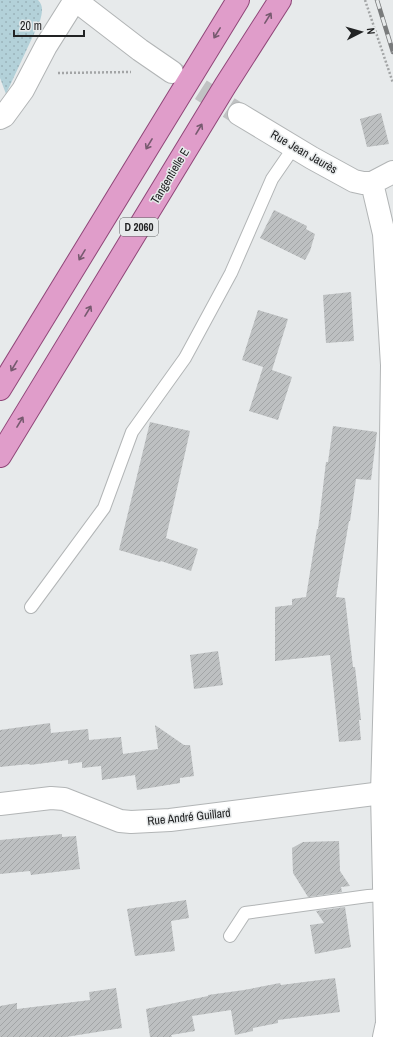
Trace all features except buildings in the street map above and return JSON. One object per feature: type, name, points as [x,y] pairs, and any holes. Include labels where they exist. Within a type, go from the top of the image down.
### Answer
[{"type":"main road","name":"D 2060","points":[[0,390],[238,0]]},
{"type":"main road","name":"Tangentielle E","points":[[0,456],[225,86],[280,0]]},
{"type":"street","points":[[0,118],[4,116],[23,90],[46,46],[75,0],[140,50],[172,72]]},
{"type":"street","name":"Rue Jean Jaurès","points":[[239,114],[354,181],[372,183]]},
{"type":"street","points":[[384,1037],[387,1023],[389,947],[384,895],[392,365],[384,234],[372,183],[393,172]]},
{"type":"street","name":"Rue André Guillard","points":[[0,804],[51,798],[64,799],[120,821],[131,822],[386,805]]},
{"type":"lane","points":[[30,607],[104,508],[132,432],[185,358],[230,273],[272,179],[294,147]]},
{"type":"lane","points":[[230,936],[245,913],[384,895]]},
{"type":"path","points":[[365,0],[393,83]]},
{"type":"path","points":[[53,74],[132,72]]},
{"type":"shaded area","points":[[0,0],[38,0],[42,10],[40,21],[6,94],[0,78]]},
{"type":"tunnel","points":[[173,72],[239,114]]},
{"type":"railway","points":[[377,0],[393,52]]}]
